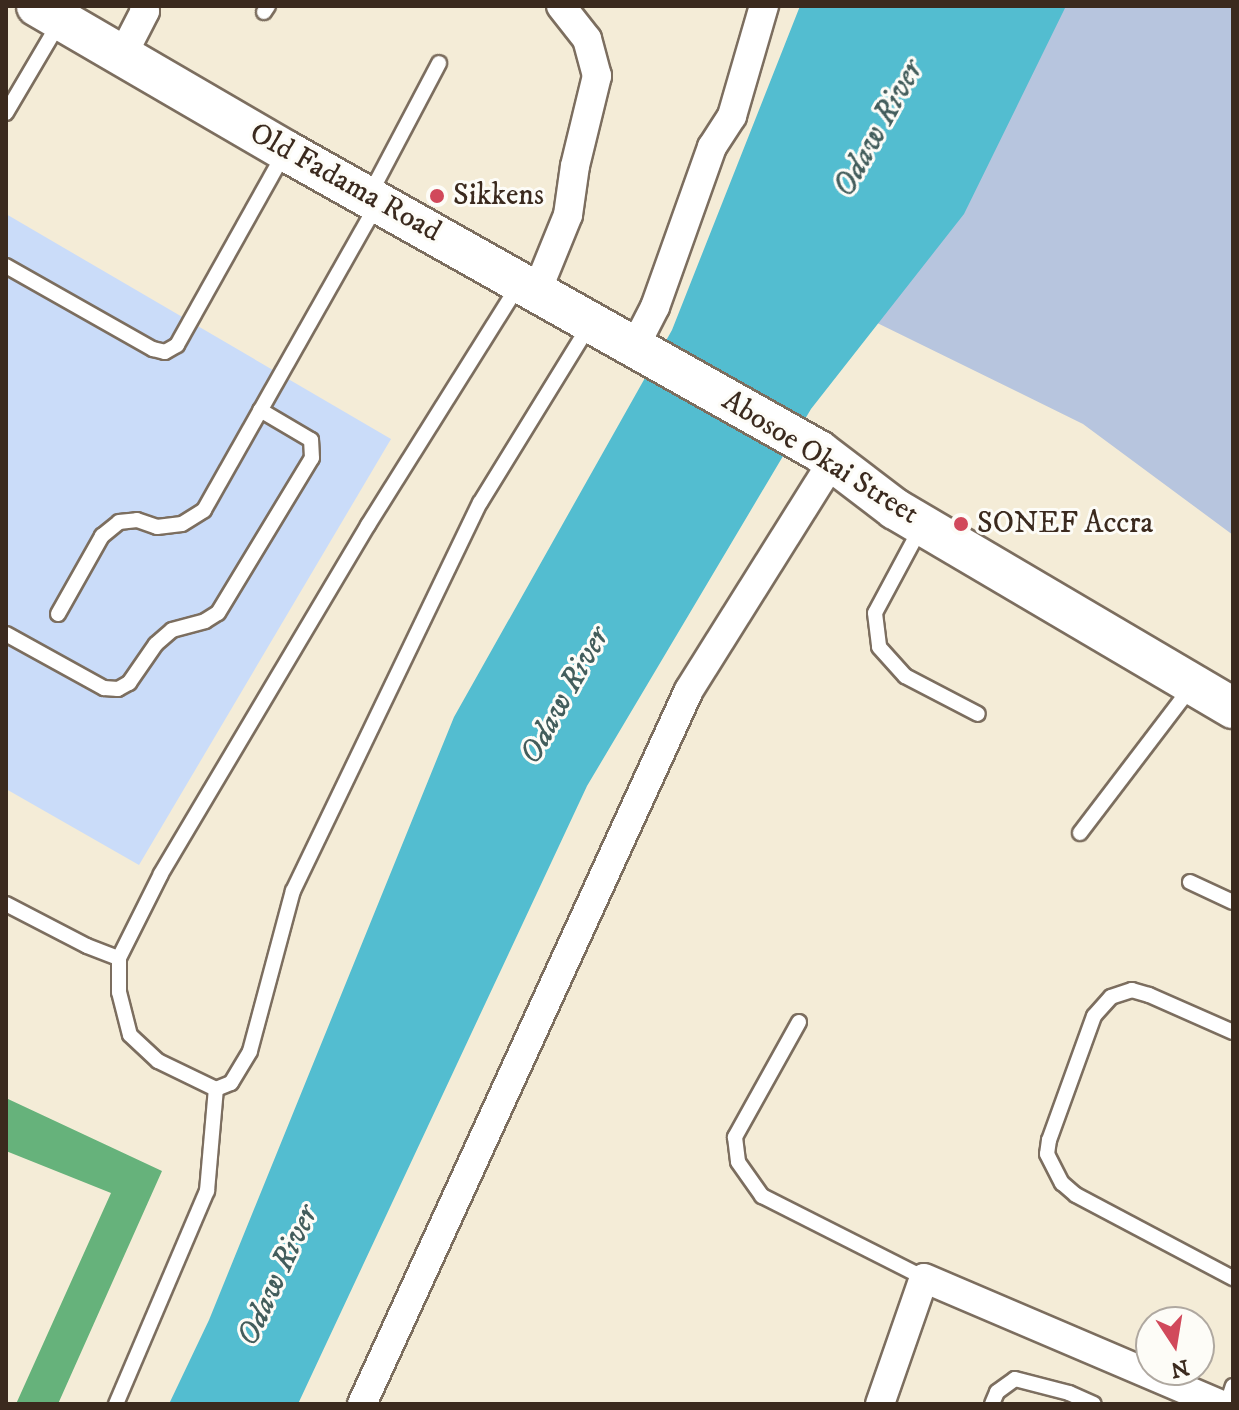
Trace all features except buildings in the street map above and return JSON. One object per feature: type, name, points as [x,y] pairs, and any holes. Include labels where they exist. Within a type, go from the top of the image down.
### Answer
[{"type":"street","points":[[529,286],[568,215],[575,166],[597,76],[587,39],[561,6]]},
{"type":"street","points":[[645,351],[655,307],[712,147],[732,116],[764,6]]},
{"type":"street","points":[[123,54],[146,8]]},
{"type":"street","name":"Old Fadama Road","points":[[49,13],[286,151],[645,351]]},
{"type":"street","name":"Abosoe Okai Street","points":[[645,351],[826,456],[895,509],[1233,708]]},
{"type":"street","points":[[362,1404],[689,690],[826,456]]},
{"type":"street","points":[[880,1404],[924,1278],[1173,1396],[1220,1404]]},
{"type":"lane","points":[[6,113],[49,13]]},
{"type":"lane","points":[[58,614],[102,536],[119,522],[137,520],[157,527],[182,524],[204,510],[374,199],[439,63]]},
{"type":"lane","points":[[6,266],[153,349],[165,352],[177,345],[286,151]]},
{"type":"lane","points":[[529,286],[273,686],[161,874],[119,958],[119,992],[130,1035],[158,1061],[216,1089],[231,1083],[250,1051],[293,891],[480,503],[592,321]]},
{"type":"lane","points":[[6,634],[104,688],[118,689],[129,683],[156,644],[172,630],[205,621],[218,613],[312,458],[311,440],[260,410]]},
{"type":"lane","points":[[923,524],[875,613],[879,647],[905,676],[978,714]]},
{"type":"lane","points":[[1080,833],[1194,683]]},
{"type":"lane","points":[[1190,882],[1233,902]]},
{"type":"lane","points":[[6,904],[87,946],[119,958]]},
{"type":"lane","points":[[1233,1032],[1132,990],[1111,997],[1094,1016],[1049,1140],[1047,1154],[1062,1183],[1076,1195],[1233,1278]]},
{"type":"lane","points":[[799,1022],[735,1137],[738,1162],[762,1196],[924,1278]]},
{"type":"lane","points":[[116,1404],[207,1191],[216,1089]]},
{"type":"lane","points":[[992,1404],[997,1392],[1015,1379],[1069,1393],[1094,1404]]},
{"type":"lane","points":[[1227,1404],[1233,1386]]},
{"type":"shaded area","points":[[923,6],[1233,6],[1233,535],[1083,424],[865,317]]},
{"type":"shaded area","points":[[6,214],[391,439],[139,865],[6,789]]},
{"type":"green space","points":[[8,1099],[162,1171],[58,1404],[16,1404],[111,1193],[6,1151]]},
{"type":"water","name":"Odaw River","points":[[800,6],[1066,6],[964,214],[811,409],[587,786],[298,1404],[169,1404],[209,1320],[454,717],[672,330]]},
{"type":"place","name":"Sikkens","points":[[437,196]]},
{"type":"place","name":"SONEF Accra","points":[[961,524]]}]
